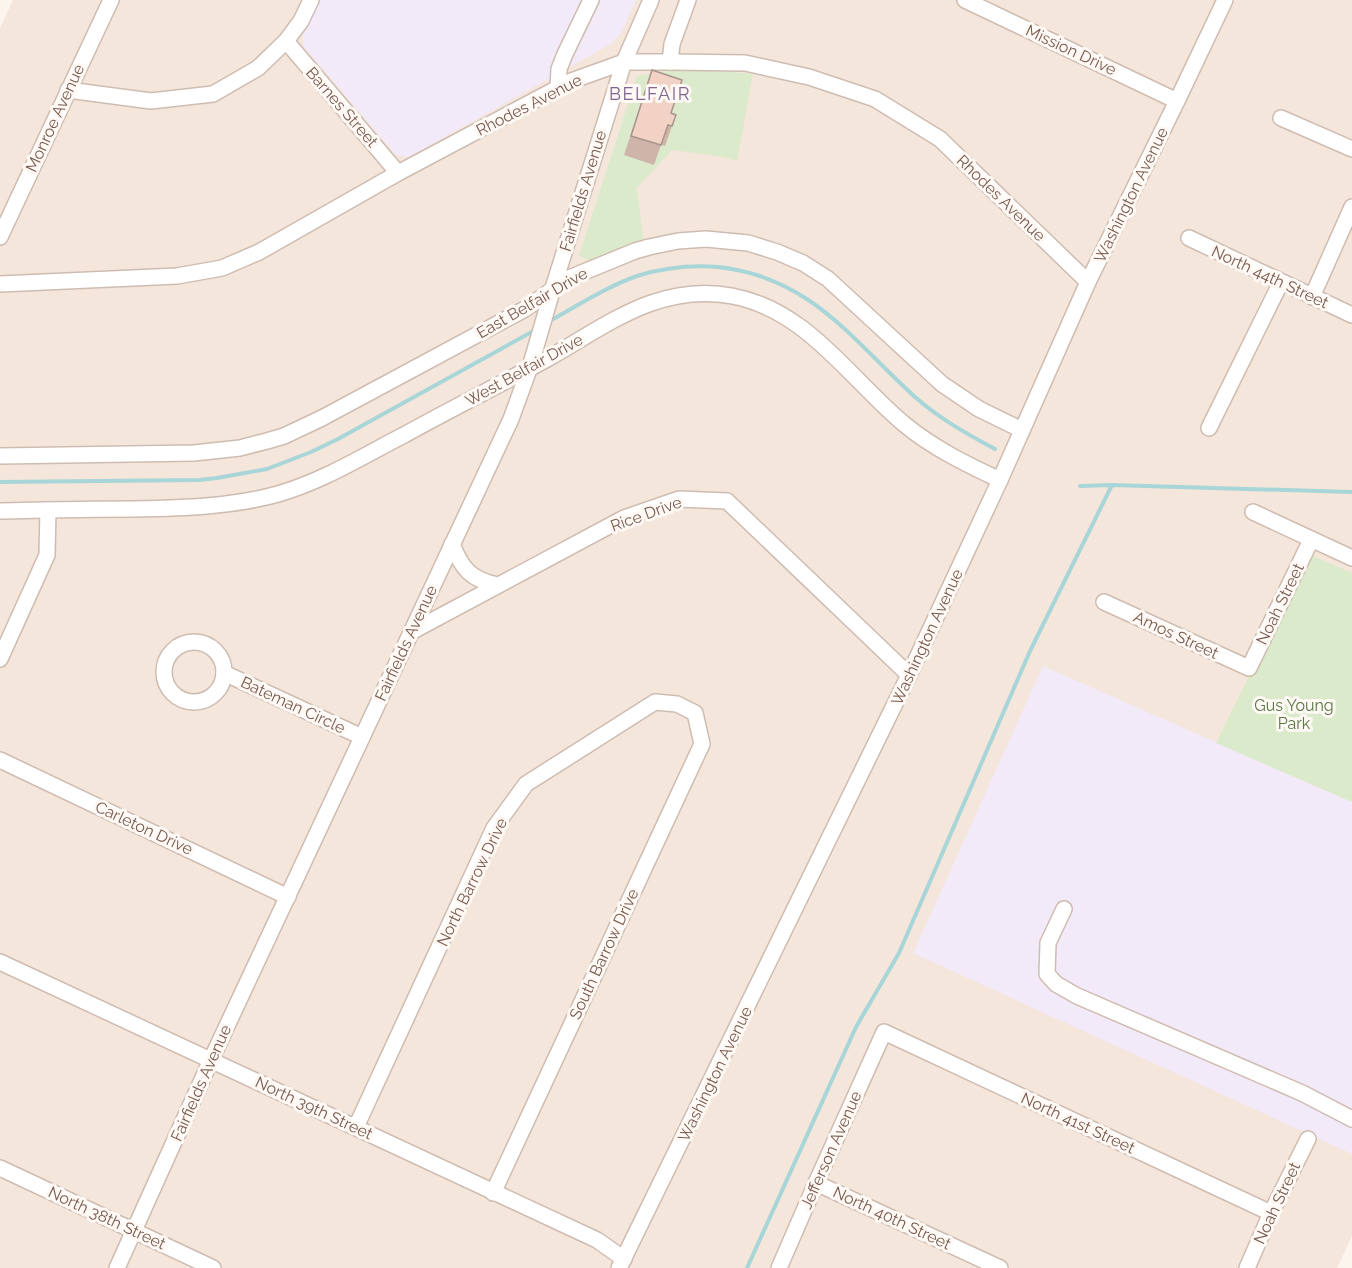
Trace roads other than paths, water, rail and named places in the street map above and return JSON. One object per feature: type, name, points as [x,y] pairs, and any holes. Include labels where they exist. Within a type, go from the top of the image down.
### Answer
[{"type":"street","name":"Monroe Avenue","points":[[0,237],[111,0]]},
{"type":"street","points":[[68,90],[151,100],[213,94],[258,68],[286,41],[301,21],[310,0]]},
{"type":"street","points":[[558,88],[559,69],[591,0]]},
{"type":"street","name":"Fairfields Avenue","points":[[117,1268],[211,1060],[511,419],[532,361],[624,62],[651,0]]},
{"type":"street","points":[[670,62],[672,44],[687,0]]},
{"type":"street","name":"Mission Drive","points":[[965,0],[1177,101]]},
{"type":"street","name":"Washington Avenue","points":[[622,1264],[909,675],[1023,430],[1088,282],[1224,0]]},
{"type":"street","name":"Barnes Street","points":[[286,41],[398,173]]},
{"type":"street","name":"Rhodes Avenue","points":[[0,284],[177,276],[222,268],[259,252],[398,173],[570,81],[624,62],[745,63],[809,77],[875,99],[940,139],[1088,282]]},
{"type":"street","points":[[1281,118],[1352,149]]},
{"type":"street","points":[[1312,297],[1352,207]]},
{"type":"street","name":"North 44th Street","points":[[1189,238],[1352,315]]},
{"type":"street","name":"East Belfair Drive","points":[[0,456],[194,453],[228,450],[284,436],[525,309],[569,278],[634,251],[663,243],[692,240],[748,243],[777,252],[803,264],[828,279],[924,368],[960,397],[979,409],[1023,430]]},
{"type":"street","points":[[1209,428],[1281,282]]},
{"type":"street","name":"West Belfair Drive","points":[[0,511],[200,507],[243,502],[278,494],[338,470],[532,361],[636,308],[689,293],[732,296],[780,313],[822,345],[910,428],[948,454],[1000,480]]},
{"type":"street","name":"Rice Drive","points":[[411,632],[624,518],[679,499],[727,501],[909,675]]},
{"type":"street","points":[[0,659],[47,555],[48,510]]},
{"type":"street","points":[[1253,512],[1352,558]]},
{"type":"street","name":"Noah Street","points":[[1249,668],[1311,540]]},
{"type":"street","points":[[452,544],[465,570],[480,580],[498,585]]},
{"type":"street","name":"Amos Street","points":[[1104,602],[1249,668]]},
{"type":"street","points":[[201,642],[218,652],[223,661],[224,673],[224,680],[212,696],[203,701],[193,702],[174,695],[168,687],[164,668],[173,650],[182,644],[201,642]]},
{"type":"street","name":"Bateman Circle","points":[[224,673],[362,736]]},
{"type":"street","name":"North Barrow Drive","points":[[356,1127],[494,828],[526,784],[655,702],[677,704],[695,714]]},
{"type":"street","name":"South Barrow Drive","points":[[493,1192],[702,744],[695,714]]},
{"type":"street","name":"Carleton Drive","points":[[0,760],[288,897]]},
{"type":"street","points":[[1064,909],[1048,944],[1047,974],[1056,984],[1077,996],[1302,1093],[1352,1119]]},
{"type":"street","name":"North 39th Street","points":[[0,962],[597,1240],[622,1264]]},
{"type":"street","name":"Jefferson Avenue","points":[[779,1268],[884,1032]]},
{"type":"street","name":"North 41st Street","points":[[884,1032],[1271,1213]]},
{"type":"street","name":"Noah Street","points":[[1247,1268],[1271,1213],[1308,1139]]},
{"type":"street","name":"North 38th Street","points":[[0,1168],[213,1268]]},
{"type":"street","name":"North 40th Street","points":[[816,1183],[1000,1268]]},
{"type":"waterway","points":[[548,322],[614,286],[647,273],[698,266],[751,273],[805,297],[850,333],[924,405],[954,426],[995,449]]},
{"type":"waterway","points":[[0,482],[199,480],[267,469],[338,439],[537,329]]},
{"type":"waterway","points":[[747,1268],[856,1027],[899,953],[1030,651],[1112,485]]},
{"type":"waterway","points":[[1080,486],[1352,492]]},
{"type":"district","name":"BELFAIR","points":[[650,93]]},
{"type":"park label","name":"Gus Young Park","points":[[1294,714]]}]
